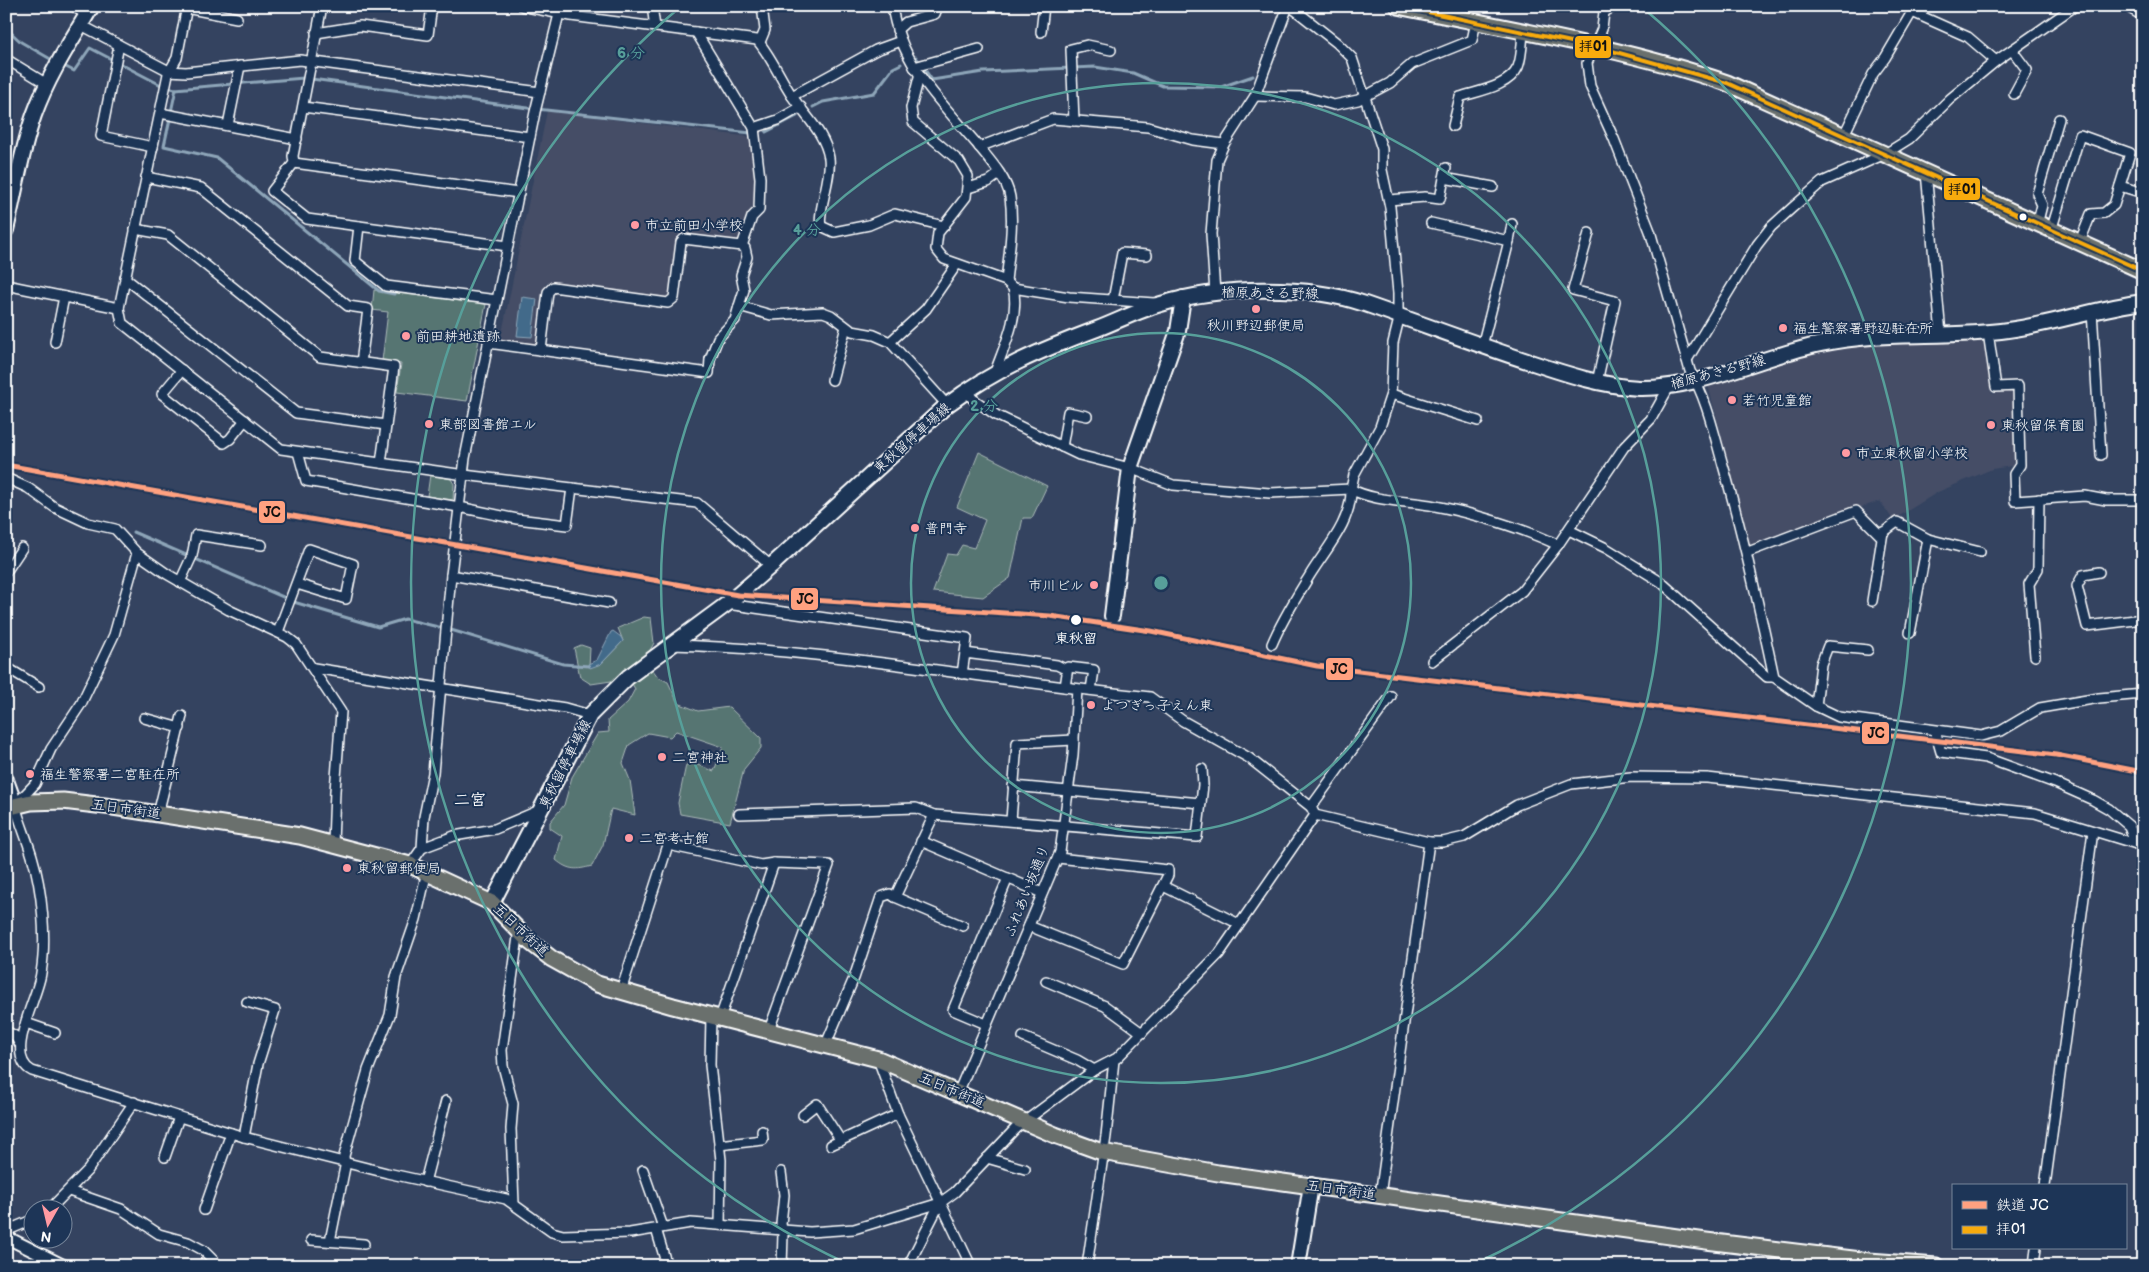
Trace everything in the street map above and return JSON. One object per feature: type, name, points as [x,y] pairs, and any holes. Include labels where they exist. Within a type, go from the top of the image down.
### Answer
[{"type":"main road","points":[[1398,6],[1595,46],[1664,62],[1727,82],[1926,172],[2078,244],[2143,272]]},
{"type":"main road","points":[[6,230],[26,138],[49,80],[87,15]]},
{"type":"main road","name":"楢原あきる野線","points":[[1184,298],[1215,293],[1273,291],[1336,296],[1482,346],[1597,382],[1641,388],[1670,386],[1696,380],[1818,344],[1878,335],[2009,330],[2092,310],[2143,302]]},
{"type":"main road","points":[[1112,616],[1130,468],[1178,331],[1184,298]]},
{"type":"main road","name":"東秋留停車場線","points":[[492,903],[590,715],[628,677],[726,604],[771,566],[947,405],[966,391],[995,372],[1059,343],[1160,304],[1184,298]]},
{"type":"main road","points":[[6,780],[11,807]]},
{"type":"main road","name":"五日市街道","points":[[11,807],[31,802],[63,801],[158,814],[300,836],[333,843],[410,865],[427,871],[492,903],[552,959],[575,974],[622,991],[878,1059],[1102,1152],[1155,1163],[1706,1241],[1869,1261],[1937,1266]]},
{"type":"main road","points":[[1298,1266],[1311,1185]]},
{"type":"street","points":[[73,6],[87,15],[119,45],[168,75],[300,60],[312,66],[540,92]]},
{"type":"street","points":[[322,6],[294,164],[272,191],[307,219],[508,246]]},
{"type":"street","points":[[316,33],[360,26],[428,35],[432,6]]},
{"type":"street","points":[[522,6],[560,10],[655,27],[754,38],[760,42],[792,96],[820,132],[829,158],[823,209],[819,220],[821,226],[834,232],[869,225],[895,214],[944,226]]},
{"type":"street","points":[[652,6],[655,27]]},
{"type":"street","points":[[760,42],[765,30],[762,6]]},
{"type":"street","points":[[892,6],[901,41],[919,77],[979,146],[999,174],[1010,196],[1012,232],[1010,284],[1014,308],[1008,338],[995,372]]},
{"type":"street","points":[[897,30],[906,22],[935,14],[938,6]]},
{"type":"street","points":[[1041,32],[1044,6]]},
{"type":"street","points":[[1215,293],[1212,212],[1217,160],[1224,144],[1255,96],[1289,6],[1337,43],[1352,58],[1382,148],[1382,170],[1389,200],[1398,293],[1398,316],[1393,343],[1391,394],[1380,427],[1354,475],[1347,514],[1338,533],[1282,622],[1272,644]]},
{"type":"street","points":[[1615,6],[1602,9],[1602,29],[1587,63],[1590,86],[1614,139],[1650,231],[1687,360],[1696,380],[1713,431],[1748,552],[1774,677]]},
{"type":"street","points":[[1687,360],[1757,245],[1771,227],[1822,182],[1886,154],[1909,139],[1950,99],[1996,61],[2075,6]]},
{"type":"street","points":[[2126,6],[2143,16]]},
{"type":"street","points":[[237,18],[187,7],[177,58],[175,65],[168,75],[164,91],[135,229],[119,308],[122,323],[281,449],[696,503],[771,566]]},
{"type":"street","points":[[410,865],[422,848],[463,474],[535,112],[560,10]]},
{"type":"street","points":[[1844,135],[1873,74],[1885,58],[1912,12],[1968,38],[1996,61]]},
{"type":"street","points":[[1255,96],[1305,97],[1334,105],[1365,96],[1390,83],[1412,64],[1472,40],[1476,22]]},
{"type":"street","points":[[696,32],[754,128],[760,178],[759,210],[752,217],[742,246]]},
{"type":"street","points":[[1453,126],[1460,97],[1492,88],[1510,77],[1518,67],[1523,32]]},
{"type":"street","points":[[792,96],[876,50],[901,41]]},
{"type":"street","points":[[119,45],[100,136],[152,147]]},
{"type":"street","points":[[1074,121],[1071,49],[1087,45],[1111,50]]},
{"type":"street","points":[[915,67],[979,48]]},
{"type":"street","points":[[2012,50],[2027,70],[2014,94]]},
{"type":"street","points":[[6,59],[49,80]]},
{"type":"street","points":[[228,126],[240,66]]},
{"type":"street","points":[[919,77],[911,108],[913,122],[959,161],[968,176],[966,197],[938,233],[936,249],[944,259],[980,270],[1010,284],[1069,297],[1160,304]]},
{"type":"street","points":[[754,128],[778,120],[801,107]]},
{"type":"street","points":[[303,108],[530,138]]},
{"type":"street","points":[[160,112],[297,139]]},
{"type":"street","points":[[2044,228],[2042,205],[2037,194],[2059,119]]},
{"type":"street","points":[[979,146],[1053,120],[1148,127],[1189,139],[1224,144]]},
{"type":"street","points":[[2044,228],[2080,135],[2130,154],[2114,205],[2104,213],[2091,214],[2078,244]]},
{"type":"street","points":[[294,164],[519,193]]},
{"type":"street","points":[[1389,200],[1425,197],[1440,199],[1446,168]]},
{"type":"street","points":[[1926,172],[1941,334]]},
{"type":"street","points":[[968,188],[988,182],[999,174]]},
{"type":"street","points":[[146,176],[201,188],[348,306],[368,309],[361,363]]},
{"type":"street","points":[[1444,178],[1493,187]]},
{"type":"street","points":[[2120,186],[2143,193]]},
{"type":"street","points":[[1431,223],[1509,241]]},
{"type":"street","points":[[1482,346],[1512,224]]},
{"type":"street","points":[[359,226],[355,261],[386,286],[497,300]]},
{"type":"street","points":[[135,229],[168,235],[320,357],[394,367],[381,463]]},
{"type":"street","points":[[1588,233],[1573,290],[1615,301],[1597,382]]},
{"type":"street","points":[[488,342],[542,350],[709,373],[710,359],[718,338],[735,320],[744,290],[742,275],[747,256],[745,248],[742,246],[684,239],[681,242],[674,298],[668,303],[553,288],[548,292],[542,350]]},
{"type":"street","points":[[1113,300],[1122,253],[1147,255]]},
{"type":"street","points":[[890,342],[926,309],[957,264]]},
{"type":"street","points":[[125,278],[296,413],[386,425]]},
{"type":"street","points":[[6,285],[119,308]]},
{"type":"street","points":[[55,342],[64,297]]},
{"type":"street","points":[[739,306],[772,315],[823,312],[831,315],[852,331],[874,335],[890,342],[947,405]]},
{"type":"street","points":[[2092,310],[2101,455]]},
{"type":"street","points":[[832,380],[846,327]]},
{"type":"street","points":[[1988,332],[1996,387],[2018,386],[2020,465],[2014,474],[2015,501],[2085,496],[2106,500],[2143,500]]},
{"type":"street","points":[[182,370],[162,394],[224,443],[230,439],[245,420]]},
{"type":"street","points":[[1432,661],[1522,591],[1569,530],[1624,447],[1651,419],[1670,386]]},
{"type":"street","points":[[966,391],[973,399],[996,415],[1062,447],[1097,461],[1130,468],[1173,485],[1270,493],[1318,488],[1351,489],[1392,500],[1430,505],[1473,515],[1540,536],[1558,545]]},
{"type":"street","points":[[1391,394],[1478,421]]},
{"type":"street","points":[[1062,447],[1068,412],[1087,416]]},
{"type":"street","points":[[298,452],[306,481],[459,507],[517,520],[568,526],[572,488]]},
{"type":"street","points":[[6,478],[28,488],[54,507],[88,523],[115,529],[137,553],[180,582],[229,610],[278,632],[296,644],[314,668],[341,712],[334,790],[333,843]]},
{"type":"street","points":[[2035,656],[2028,584],[2038,569],[2039,500]]},
{"type":"street","points":[[1748,552],[1856,511],[1880,535],[1897,522],[1928,539],[1980,552]]},
{"type":"street","points":[[1569,530],[1606,548],[1661,582],[1767,677],[1774,677],[1816,706],[1839,718],[1981,736],[2001,731],[2040,708],[2099,698],[2143,694]]},
{"type":"street","points":[[1872,601],[1883,532]]},
{"type":"street","points":[[180,582],[192,556],[196,535],[262,545]]},
{"type":"street","points":[[1910,632],[1928,539]]},
{"type":"street","points":[[6,572],[22,548]]},
{"type":"street","points":[[278,632],[309,550],[353,564],[346,600],[297,584]]},
{"type":"street","points":[[137,553],[114,635],[81,704],[51,749],[35,784],[11,807],[33,860],[45,935],[41,975],[19,1043],[20,1060],[26,1067],[230,1133],[425,1182],[506,1199],[552,1232],[563,1235],[630,1234],[691,1223],[782,1228],[810,1232],[854,1229],[940,1203],[955,1192],[1016,1128],[1094,1070],[1114,1060],[1210,964],[1239,924],[1391,696]]},
{"type":"street","points":[[2099,572],[2084,575],[2077,586],[2087,626],[2143,619]]},
{"type":"street","points":[[451,575],[609,603]]},
{"type":"street","points":[[726,604],[967,638],[962,674]]},
{"type":"street","points":[[671,645],[722,647],[1150,697],[1159,701],[1182,721],[1222,742],[1259,765],[1313,812],[1429,842],[1442,842],[1464,837],[1517,805],[1571,784],[1632,777],[1708,778],[2026,812],[2140,844]]},
{"type":"street","points":[[1816,706],[1821,664],[1828,646],[1868,650]]},
{"type":"street","points":[[965,653],[1057,665],[1067,670]]},
{"type":"street","points":[[6,667],[39,687]]},
{"type":"street","points":[[1065,687],[1068,667],[1094,670],[1091,690]]},
{"type":"street","points":[[314,668],[565,708],[590,715]]},
{"type":"street","name":"ふれあい坂通り","points":[[958,1093],[1058,858],[1065,825],[1074,740],[1077,688]]},
{"type":"street","points":[[158,814],[182,716]]},
{"type":"street","points":[[144,718],[180,728]]},
{"type":"street","points":[[1935,731],[1941,752],[1986,758],[2055,783],[2109,808],[2129,826],[2140,844]]},
{"type":"street","points":[[1011,820],[1017,743],[1074,740]]},
{"type":"street","points":[[739,814],[916,808],[934,815],[1197,837],[1202,769]]},
{"type":"street","points":[[1013,786],[1201,803]]},
{"type":"street","points":[[422,848],[454,836],[495,829],[542,810]]},
{"type":"street","points":[[895,897],[934,815]]},
{"type":"street","points":[[2045,1184],[2093,831]]},
{"type":"street","points":[[921,841],[1042,893]]},
{"type":"street","points":[[1380,1196],[1429,842]]},
{"type":"street","points":[[622,991],[668,845],[744,863],[761,865],[774,863],[829,865],[769,1030]]},
{"type":"street","points":[[1029,926],[1123,964],[1163,886],[1168,870],[1058,858]]},
{"type":"street","points":[[720,1225],[719,1145],[710,1065],[716,1017],[774,863]]},
{"type":"street","points":[[330,1241],[345,1167],[344,1161],[368,1070],[390,1015],[396,977],[416,919],[427,871]]},
{"type":"street","points":[[986,1024],[953,1010],[1008,878]]},
{"type":"street","points":[[1163,886],[1239,924]]},
{"type":"street","points":[[826,1044],[854,978],[881,897],[890,894],[963,926]]},
{"type":"street","points":[[514,1204],[511,1129],[513,1104],[503,1066],[502,1050],[519,930]]},
{"type":"street","points":[[1046,981],[1105,1006],[1142,1033]]},
{"type":"street","points":[[244,1137],[258,1064],[275,1010],[247,1002]]},
{"type":"street","points":[[26,1023],[55,1032]]},
{"type":"street","points":[[6,1032],[15,1036],[19,1043]]},
{"type":"street","points":[[1023,1037],[1077,1060],[1094,1070]]},
{"type":"street","points":[[878,1059],[898,1114],[971,1266]]},
{"type":"street","points":[[1086,1266],[1114,1060]]},
{"type":"street","points":[[425,1182],[446,1101]]},
{"type":"street","points":[[60,1200],[99,1155],[134,1102]]},
{"type":"street","points":[[802,1114],[816,1104],[841,1141]]},
{"type":"street","points":[[831,1145],[898,1114]]},
{"type":"street","points":[[165,1157],[179,1117]]},
{"type":"street","points":[[719,1145],[763,1140],[762,1131]]},
{"type":"street","points":[[204,1210],[230,1133]]},
{"type":"street","points":[[987,1158],[1025,1169]]},
{"type":"street","points":[[643,1170],[660,1228],[667,1266]]},
{"type":"street","points":[[781,1172],[784,1194],[782,1266]]},
{"type":"street","points":[[69,1192],[121,1209],[159,1234],[188,1242],[203,1250],[219,1266]]},
{"type":"street","points":[[908,1266],[940,1203]]},
{"type":"street","points":[[6,1231],[22,1224]]},
{"type":"street","points":[[6,1237],[45,1262],[64,1266]]},
{"type":"street","points":[[311,1240],[364,1244]]},
{"type":"street","points":[[2034,1266],[2036,1250]]},
{"type":"shaded area","name":"市立前田小学校","points":[[547,111],[751,137],[756,179],[755,209],[740,243],[678,234],[670,296],[665,299],[546,283],[539,341],[534,344],[502,340]]},
{"type":"shaded area","points":[[522,297],[537,299],[532,337],[517,336]]},
{"type":"shaded area","name":"市立東秋留小学校","points":[[1980,338],[1984,341],[1992,394],[2009,391],[2014,394],[2016,457],[2012,466],[1992,469],[1938,492],[1893,520],[1880,501],[1750,545],[1708,385],[1799,356],[1833,348],[1877,341]]},
{"type":"shaded area","points":[[613,631],[623,641],[601,664],[590,668],[588,664],[597,660]]},
{"type":"green space","points":[[374,290],[486,304],[467,401],[397,392],[401,364],[382,361],[388,312],[372,310]]},
{"type":"green space","points":[[979,452],[1047,486],[1032,518],[1023,518],[1010,578],[983,597],[933,592],[947,554],[956,555],[962,545],[974,548],[985,520],[957,507]]},
{"type":"green space","points":[[430,475],[451,479],[454,484],[453,500],[427,496]]},
{"type":"green space","name":"二宮神社","points":[[644,617],[651,618],[654,643],[645,659],[658,677],[668,682],[678,703],[698,711],[729,707],[761,738],[761,748],[744,769],[730,823],[680,814],[678,803],[686,765],[695,764],[714,771],[723,747],[676,731],[670,737],[648,733],[629,745],[623,763],[630,780],[635,815],[611,809],[603,845],[592,866],[577,869],[569,868],[556,860],[562,836],[550,828],[550,822],[564,805],[572,777],[598,733],[609,732],[608,720],[628,702],[635,689],[626,673],[618,680],[591,684],[580,677],[574,648],[581,645],[590,648],[589,666],[601,664],[623,641],[618,628]]},
{"type":"waterway","points":[[6,28],[21,42],[54,61]]},
{"type":"waterway","points":[[62,65],[74,71],[90,48],[161,85],[175,89],[304,78],[528,108],[751,133]]},
{"type":"waterway","points":[[916,57],[932,80],[983,72],[1095,67],[1133,73],[1163,86],[1221,87],[1253,76]]},
{"type":"waterway","points":[[813,107],[823,102],[874,93],[893,68],[901,64]]},
{"type":"waterway","points":[[171,112],[176,89]]},
{"type":"waterway","points":[[766,132],[797,116]]},
{"type":"waterway","points":[[170,119],[164,146],[217,158],[379,291],[394,294]]},
{"type":"waterway","points":[[133,532],[297,603],[378,627],[405,619],[451,630],[563,664],[589,666]]},
{"type":"rail line","name":"JC","points":[[6,465],[738,595],[1050,616],[1151,631],[1317,666],[2056,755],[2143,772]]},
{"type":"transit line","name":"拝01","points":[[1399,6],[1605,49],[1727,83],[2143,271]]},
{"type":"place","name":"市立前田小学校","points":[[635,225]]},
{"type":"place","name":"秋川野辺郵便局","points":[[1256,309]]},
{"type":"place","name":"福生警察署野辺駐在所","points":[[1783,328]]},
{"type":"place","name":"前田耕地遺跡","points":[[406,336]]},
{"type":"place","name":"若竹児童館","points":[[1732,400]]},
{"type":"place","name":"東部図書館エル","points":[[429,424]]},
{"type":"place","name":"東秋留保育園","points":[[1991,425]]},
{"type":"place","name":"市立東秋留小学校","points":[[1846,453]]},
{"type":"place","name":"普門寺","points":[[915,528]]},
{"type":"place","name":"市川ビル","points":[[1094,585]]},
{"type":"place","name":"東秋留","points":[[1076,620]]},
{"type":"place","name":"よつぎっ⼦えん東","points":[[1091,705]]},
{"type":"place","name":"二宮神社","points":[[662,757]]},
{"type":"place","name":"福生警察署二宮駐在所","points":[[30,774]]},
{"type":"place","name":"二宮考古館","points":[[629,838]]},
{"type":"place","name":"東秋留郵便局","points":[[347,868]]},
{"type":"district","name":"二宮","points":[[470,800]]}]
